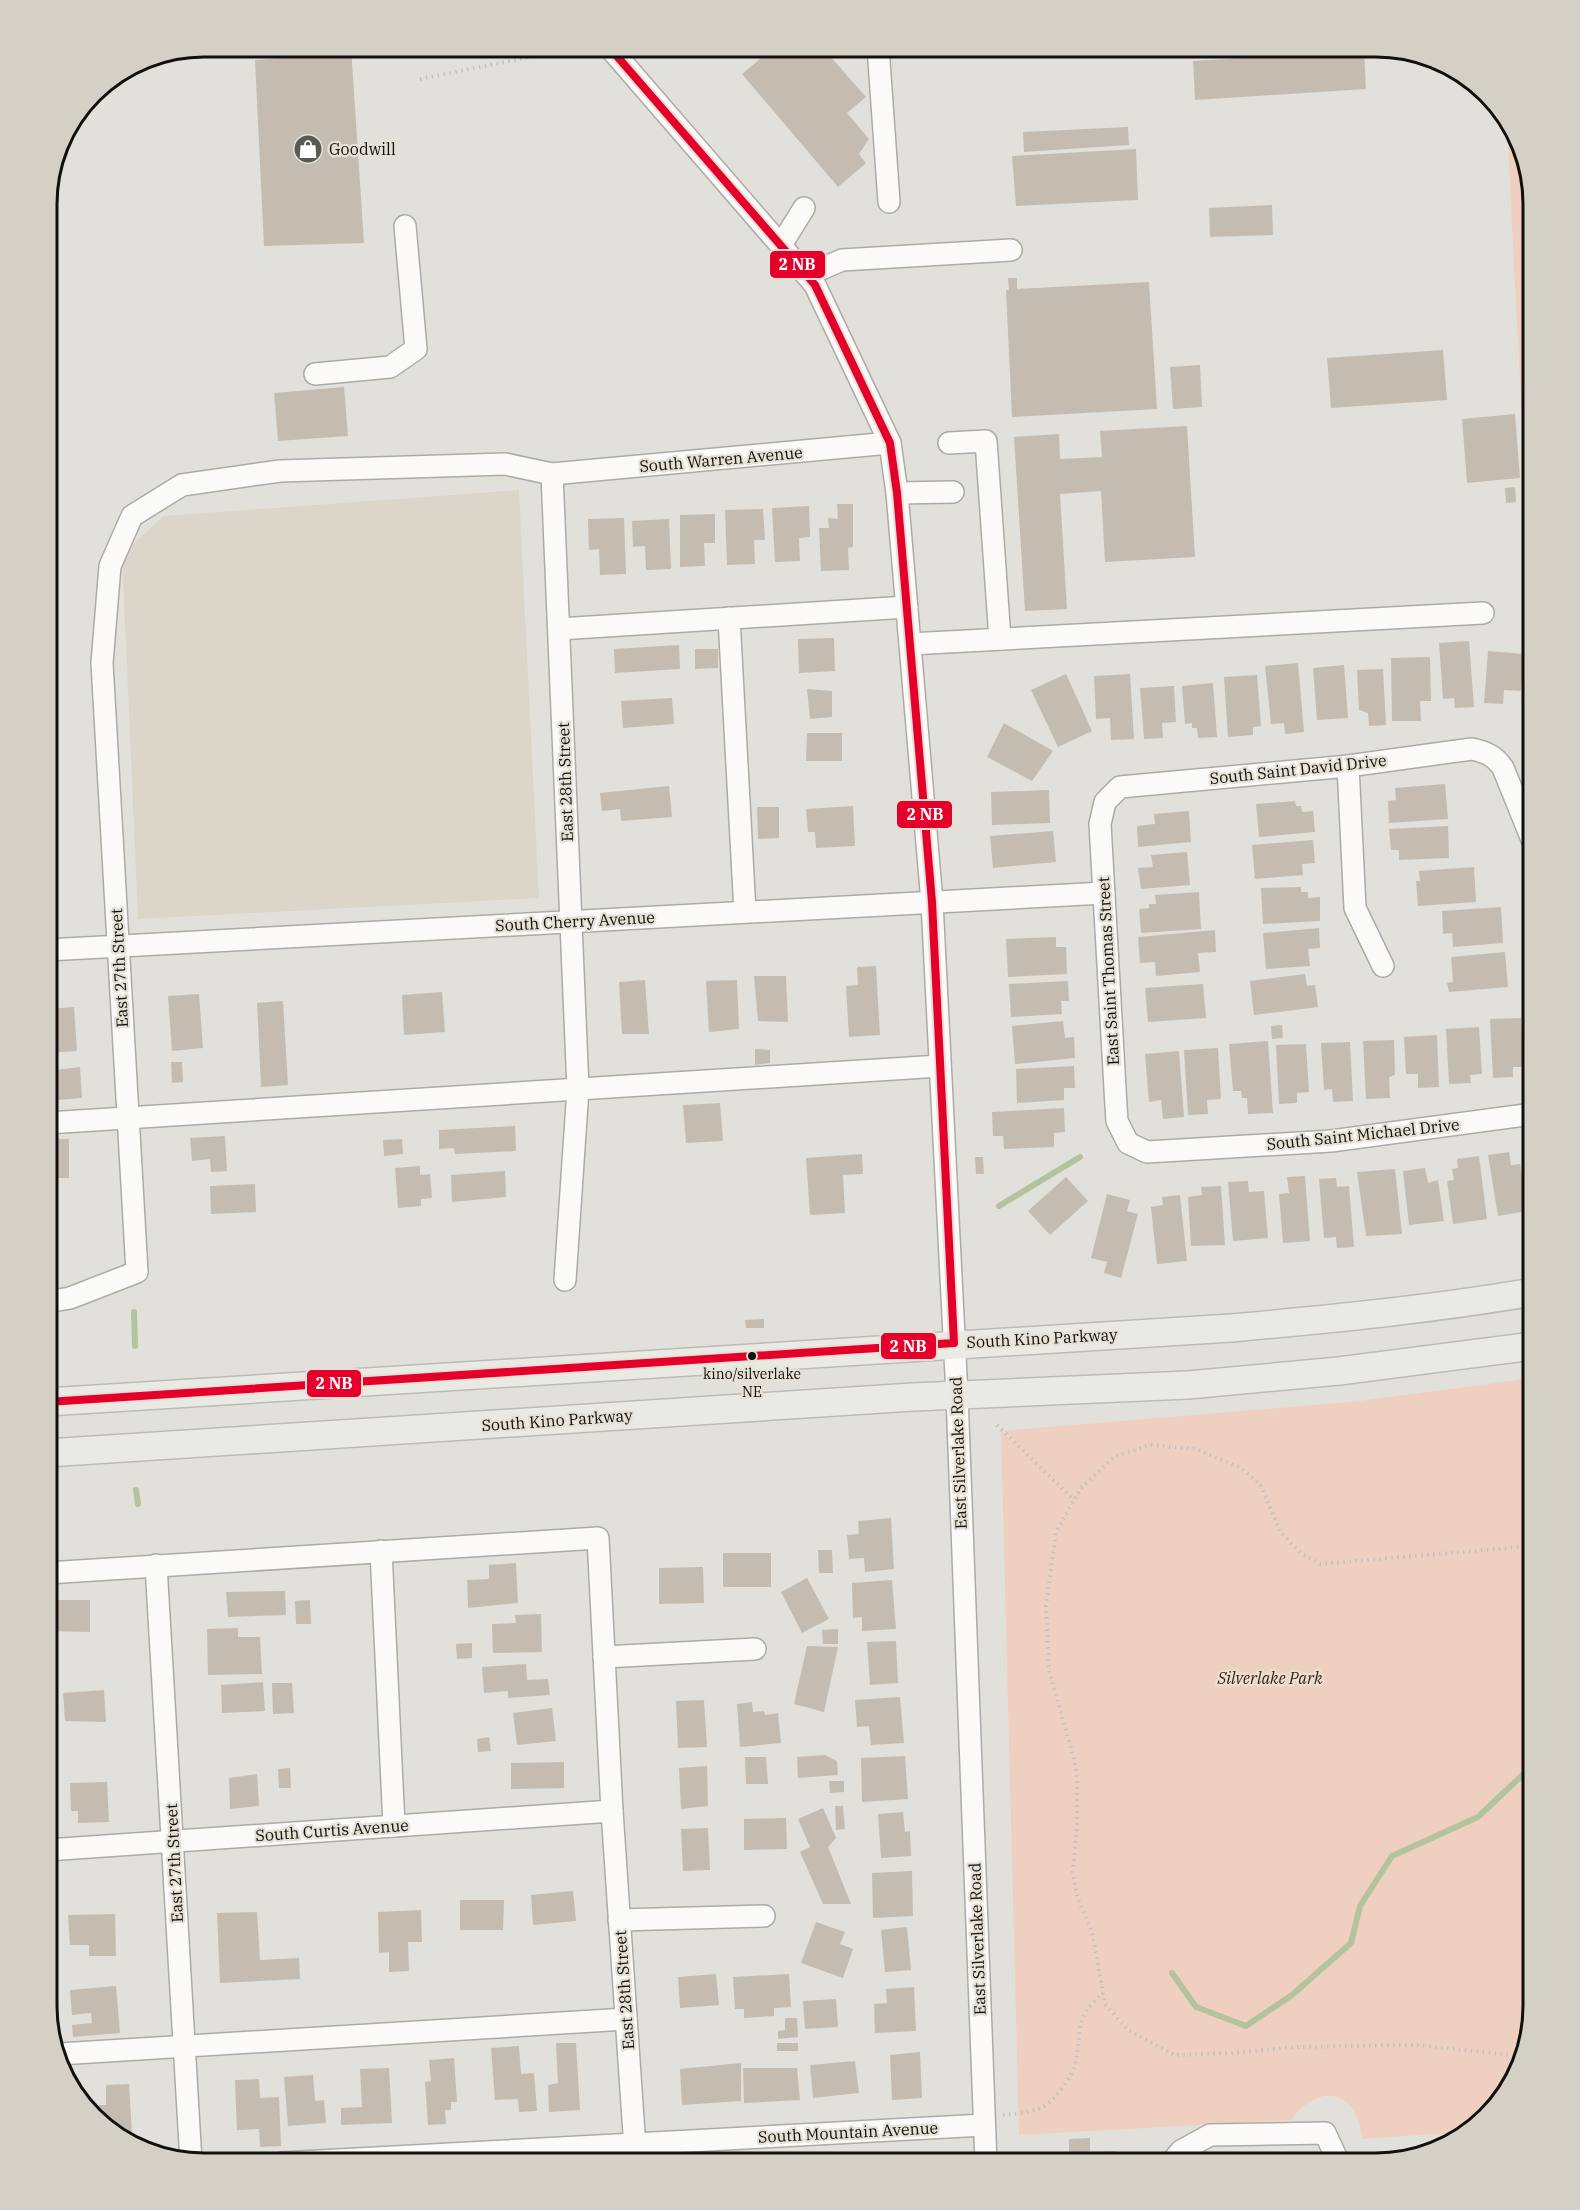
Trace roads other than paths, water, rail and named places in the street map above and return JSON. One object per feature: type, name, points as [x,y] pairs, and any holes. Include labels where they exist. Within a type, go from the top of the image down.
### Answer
[{"type":"main road","name":"South Kino Parkway","points":[[57,1401],[954,1343],[1231,1328],[1335,1319],[1475,1302],[1523,1294]]},
{"type":"main road","name":"South Kino Parkway","points":[[57,1452],[957,1395],[1188,1385],[1339,1371],[1523,1347]]},
{"type":"street","name":"East Silverlake Road","points":[[621,57],[815,285],[890,443],[897,493],[932,902],[957,1395],[985,2153]]},
{"type":"street","points":[[879,57],[889,202]]},
{"type":"street","points":[[781,245],[804,208]]},
{"type":"street","points":[[315,374],[390,367],[416,349],[405,226]]},
{"type":"street","points":[[807,275],[843,260],[1011,250]]},
{"type":"street","points":[[950,443],[986,441],[1000,639]]},
{"type":"street","name":"South Warren Avenue","points":[[102,663],[110,566],[132,516],[182,485],[280,471],[505,464],[552,474],[890,443]]},
{"type":"street","name":"East 28th Street","points":[[552,474],[578,1089],[565,1280]]},
{"type":"street","points":[[897,493],[953,492]]},
{"type":"street","points":[[559,629],[907,607]]},
{"type":"street","points":[[910,644],[1483,613]]},
{"type":"street","points":[[729,618],[745,912]]},
{"type":"street","name":"East 27th Street","points":[[57,1300],[70,1298],[136,1272],[102,663]]},
{"type":"street","name":"South Saint David Drive","points":[[1098,797],[1120,787],[1135,784],[1348,766],[1472,749],[1483,751],[1496,758],[1503,768],[1523,817]]},
{"type":"street","points":[[1348,766],[1356,908],[1383,966]]},
{"type":"street","name":"East Saint Thomas Street","points":[[1098,797],[1117,1121],[1122,1143]]},
{"type":"street","name":"South Cherry Avenue","points":[[57,949],[1104,893]]},
{"type":"street","points":[[57,1122],[940,1066]]},
{"type":"street","name":"South Saint Michael Drive","points":[[1122,1143],[1148,1152],[1331,1141],[1523,1115]]},
{"type":"street","name":"East 28th Street","points":[[381,1551],[598,1538],[612,1814],[636,2153]]},
{"type":"street","points":[[57,1572],[381,1551],[394,1826]]},
{"type":"street","name":"East 27th Street","points":[[156,1564],[190,2152]]},
{"type":"street","points":[[604,1657],[755,1650]]},
{"type":"street","name":"South Curtis Avenue","points":[[57,1849],[172,1840],[612,1814]]},
{"type":"street","points":[[619,1920],[764,1916]]},
{"type":"street","points":[[65,2054],[626,2019]]},
{"type":"street","name":"South Mountain Avenue","points":[[636,2153],[983,2120]]},
{"type":"street","points":[[1179,2153],[1210,2135],[1325,2133],[1334,2153]]},
{"type":"waterway","points":[[999,1206],[1080,1157]]},
{"type":"waterway","points":[[134,1312],[135,1346]]},
{"type":"waterway","points":[[136,1490],[138,1504]]},
{"type":"waterway","points":[[1172,1973],[1196,2007],[1246,2026],[1292,1995],[1351,1943],[1360,1906],[1392,1856],[1478,1817],[1523,1774]]},
{"type":"place","name":"Goodwill","points":[[308,149]]},
{"type":"place","name":"kino/silverlake NE","points":[[752,1356]]},
{"type":"park label","name":"Silverlake Park","points":[[1270,1678]]}]
